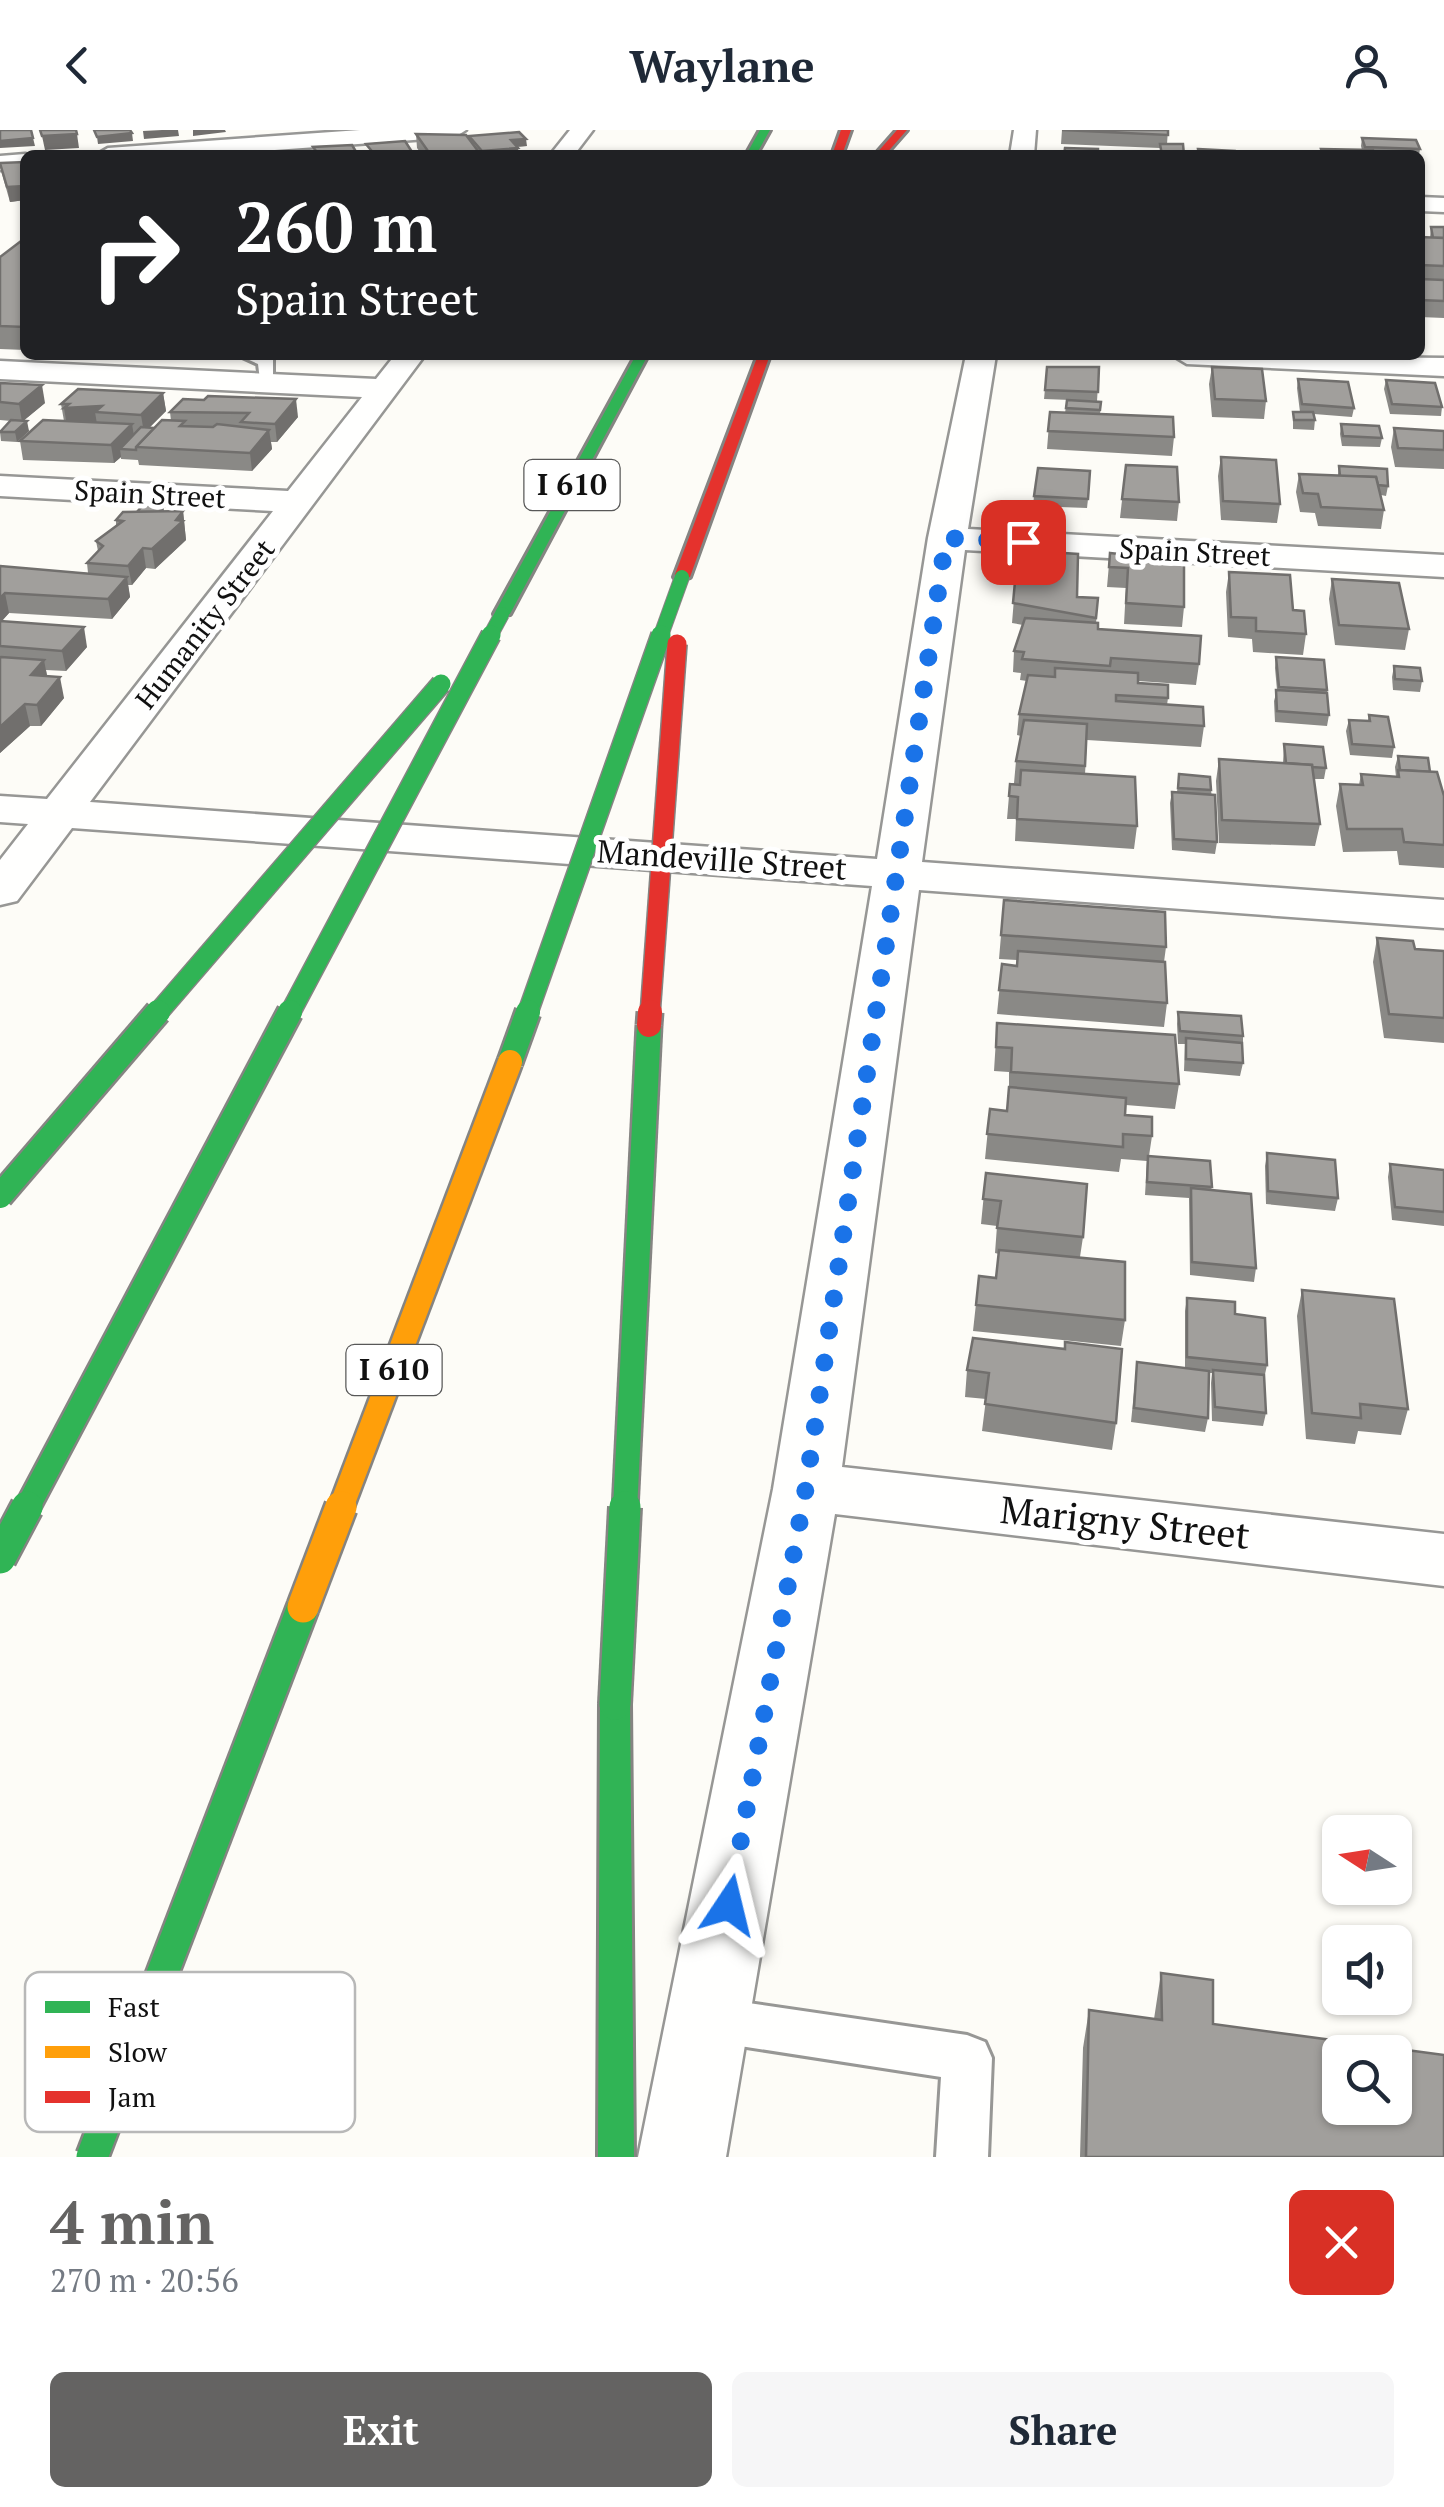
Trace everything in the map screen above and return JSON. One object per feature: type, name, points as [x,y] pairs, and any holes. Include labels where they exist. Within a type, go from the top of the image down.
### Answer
[{"type":"highway","points":[[884,150],[902,130]]},
{"type":"highway","name":"I 610","points":[[0,1558],[639,360]]},
{"type":"highway","name":"I 610","points":[[163,1972],[477,1153],[762,360]]},
{"type":"highway","points":[[616,2157],[615,1704],[648,1046],[682,578]]},
{"type":"highway","points":[[0,1196],[502,614]]},
{"type":"highway","name":"I 610","points":[[92,2157],[102,2132]]},
{"type":"street","points":[[177,150],[455,130]]},
{"type":"street","points":[[566,150],[582,130]]},
{"type":"street","name":"Humanity Street","points":[[0,891],[406,360]]},
{"type":"street","points":[[682,2157],[806,1487],[894,872],[946,538],[980,360]]},
{"type":"street","points":[[1294,360],[1444,367]]},
{"type":"street","points":[[0,370],[384,390]]},
{"type":"street","name":"Spain Street","points":[[0,486],[300,502]]},
{"type":"street","name":"Spain Street","points":[[946,538],[1444,566]]},
{"type":"street","name":"Mandeville Street","points":[[0,810],[1444,914]]},
{"type":"street","name":"Marigny Street","points":[[806,1487],[1444,1560]]},
{"type":"lane","points":[[264,360],[268,361],[268,384]]},
{"type":"lane","points":[[708,2019],[967,2058],[962,2157]]},
{"type":"building","points":[[0,130],[31,130],[33,138],[0,141]]},
{"type":"building","points":[[40,130],[76,130],[77,134],[42,136]]},
{"type":"building","points":[[94,130],[130,130],[132,133],[97,137]]},
{"type":"building","points":[[1062,130],[1168,130],[1168,135]]},
{"type":"building","points":[[519,132],[526,139],[511,140],[518,148],[481,150],[469,136]]},
{"type":"building","points":[[416,134],[466,135],[477,150],[427,150]]},
{"type":"building","points":[[1362,138],[1416,140],[1420,149],[1365,147]]},
{"type":"building","points":[[405,141],[411,150],[371,150],[366,144]]},
{"type":"building","points":[[1160,144],[1183,144],[1184,150],[1161,150]]},
{"type":"building","points":[[352,145],[355,150],[315,150],[313,147]]},
{"type":"building","points":[[20,162],[20,186],[7,187],[0,163]]},
{"type":"building","points":[[1431,227],[1444,227],[1444,238],[1433,238]]},
{"type":"building","points":[[1425,237],[1444,238],[1444,266],[1425,265]]},
{"type":"building","points":[[20,242],[20,327],[0,326],[0,257]]},
{"type":"building","points":[[1425,279],[1444,280],[1444,301],[1425,300]]},
{"type":"building","points":[[1047,367],[1099,367],[1098,392],[1045,390]]},
{"type":"building","points":[[1212,367],[1262,369],[1266,401],[1215,399]]},
{"type":"building","points":[[1298,379],[1348,382],[1354,408],[1302,404]]},
{"type":"building","points":[[1386,380],[1435,383],[1442,407],[1392,404]]},
{"type":"building","points":[[0,383],[42,385],[19,404],[0,402]]},
{"type":"building","points":[[78,389],[163,393],[141,415],[95,412],[102,406],[64,408],[69,404],[61,404]]},
{"type":"building","points":[[208,396],[296,399],[275,424],[241,422],[249,413],[170,412],[183,399],[204,400]]},
{"type":"building","points":[[1067,400],[1101,402],[1100,410],[1066,408]]},
{"type":"building","points":[[1050,412],[1173,417],[1174,437],[1048,431]]},
{"type":"building","points":[[1293,412],[1313,412],[1315,420],[1294,420]]},
{"type":"building","points":[[11,420],[27,421],[15,432],[0,432]]},
{"type":"building","points":[[43,420],[132,424],[111,445],[20,441]]},
{"type":"building","points":[[162,420],[185,421],[180,426],[217,424],[269,430],[250,453],[136,447]]},
{"type":"building","points":[[1341,424],[1379,426],[1382,438],[1343,436]]},
{"type":"building","points":[[141,427],[154,428],[136,450],[120,449]]},
{"type":"building","points":[[1394,428],[1444,431],[1444,450],[1398,448]]},
{"type":"building","points":[[1221,457],[1276,460],[1280,504],[1223,501]]},
{"type":"building","points":[[1126,465],[1177,467],[1179,502],[1122,499]]},
{"type":"building","points":[[1339,466],[1387,469],[1388,486],[1378,485],[1376,477],[1340,476]]},
{"type":"building","points":[[1038,468],[1090,471],[1088,499],[1034,496]]},
{"type":"building","points":[[1299,474],[1376,477],[1384,510],[1321,507],[1318,494],[1303,493]]},
{"type":"building","points":[[143,505],[164,506],[159,512],[137,512]]},
{"type":"building","points":[[183,511],[176,520],[183,521],[152,549],[143,548],[128,566],[87,563],[103,546],[96,541],[123,521],[116,520],[123,512]]},
{"type":"building","points":[[1018,550],[1078,554],[1077,597],[1098,598],[1096,618],[1013,603]]},
{"type":"building","points":[[1110,553],[1184,561],[1184,607],[1126,603],[1128,568],[1109,567]]},
{"type":"building","points":[[0,566],[127,577],[108,599],[5,593],[0,598]]},
{"type":"building","points":[[1229,572],[1290,575],[1293,610],[1304,611],[1306,634],[1256,631],[1256,618],[1231,617]]},
{"type":"building","points":[[1332,579],[1399,583],[1409,629],[1339,625]]},
{"type":"building","points":[[1025,618],[1098,623],[1098,629],[1201,636],[1199,664],[1111,658],[1110,666],[1022,659],[1024,652],[1014,651]]},
{"type":"building","points":[[0,621],[84,627],[62,651],[0,646]]},
{"type":"building","points":[[1276,657],[1324,660],[1327,690],[1279,687]]},
{"type":"building","points":[[0,658],[44,660],[31,675],[60,677],[37,705],[25,704],[0,727]]},
{"type":"building","points":[[1394,666],[1420,668],[1422,681],[1395,679]]},
{"type":"building","points":[[1055,668],[1138,673],[1138,683],[1168,685],[1168,698],[1116,695],[1116,701],[1203,707],[1204,726],[1019,714],[1028,675],[1055,677]]},
{"type":"building","points":[[1276,690],[1327,693],[1329,715],[1277,711]]},
{"type":"building","points":[[1369,715],[1388,717],[1394,747],[1352,744],[1349,720],[1370,721]]},
{"type":"building","points":[[1024,720],[1087,724],[1085,766],[1016,761]]},
{"type":"building","points":[[1284,744],[1323,747],[1326,768],[1286,763]]},
{"type":"building","points":[[1398,756],[1428,758],[1430,772],[1400,770]]},
{"type":"building","points":[[1219,759],[1312,765],[1320,824],[1222,820]]},
{"type":"building","points":[[1021,770],[1135,777],[1137,826],[1017,819],[1018,797],[1009,796],[1010,784],[1020,785]]},
{"type":"building","points":[[1398,770],[1437,772],[1444,796],[1444,845],[1404,842],[1402,829],[1347,829],[1340,784],[1363,785],[1361,774],[1399,777]]},
{"type":"building","points":[[1179,774],[1210,777],[1211,790],[1178,788]]},
{"type":"building","points":[[1172,792],[1215,795],[1217,842],[1174,839]]},
{"type":"building","points":[[1004,900],[1165,912],[1166,947],[1001,935]]},
{"type":"building","points":[[1377,938],[1413,941],[1415,949],[1444,951],[1444,1018],[1389,1014]]},
{"type":"building","points":[[1018,951],[1165,962],[1167,1003],[999,990],[1002,964],[1017,966]]},
{"type":"building","points":[[1178,1012],[1241,1016],[1243,1036],[1180,1031]]},
{"type":"building","points":[[997,1023],[1175,1035],[1179,1084],[1011,1072],[1012,1048],[996,1047]]},
{"type":"building","points":[[1186,1038],[1242,1043],[1243,1063],[1186,1059]]},
{"type":"building","points":[[1009,1087],[1126,1098],[1125,1115],[1152,1117],[1152,1136],[1123,1134],[1123,1147],[987,1134],[990,1109],[1007,1111]]},
{"type":"building","points":[[1267,1153],[1335,1160],[1338,1198],[1268,1191]]},
{"type":"building","points":[[1148,1156],[1210,1161],[1212,1187],[1147,1182]]},
{"type":"building","points":[[1390,1164],[1444,1170],[1444,1212],[1395,1207]]},
{"type":"building","points":[[986,1173],[1087,1184],[1083,1237],[997,1228],[1001,1201],[983,1199]]},
{"type":"building","points":[[1191,1188],[1251,1194],[1256,1268],[1192,1262]]},
{"type":"building","points":[[999,1250],[1125,1262],[1125,1320],[976,1305],[979,1276],[996,1278]]},
{"type":"building","points":[[1302,1290],[1394,1299],[1408,1409],[1360,1404],[1361,1418],[1312,1413]]},
{"type":"building","points":[[1187,1298],[1235,1302],[1235,1314],[1265,1318],[1267,1365],[1187,1357]]},
{"type":"building","points":[[973,1338],[1065,1349],[1065,1342],[1122,1349],[1116,1423],[985,1404],[989,1373],[967,1370]]},
{"type":"building","points":[[1137,1362],[1209,1371],[1208,1418],[1134,1408]]},
{"type":"building","points":[[1213,1370],[1264,1375],[1266,1413],[1215,1407]]},
{"type":"building","points":[[1161,1973],[1213,1980],[1213,2024],[1322,2039],[1322,2125],[1412,2125],[1412,2051],[1444,2055],[1444,2157],[1086,2157],[1089,2010],[1162,2020]]},
{"type":"traffic: fast","points":[[754,150],[765,130]]},
{"type":"traffic: fast","points":[[502,614],[639,360]]},
{"type":"traffic: fast","points":[[510,1062],[682,577]]},
{"type":"traffic: fast","points":[[0,1558],[502,614]]},
{"type":"traffic: fast","points":[[0,1196],[441,684]]},
{"type":"traffic: fast","points":[[615,1704],[649,1025]]},
{"type":"traffic: fast","points":[[163,1972],[303,1607]]},
{"type":"traffic: fast","points":[[615,1704],[616,2157]]},
{"type":"traffic: fast","points":[[92,2157],[102,2132]]},
{"type":"traffic: jam","points":[[839,150],[846,130]]},
{"type":"traffic: jam","points":[[884,150],[902,130]]},
{"type":"traffic: jam","points":[[682,577],[762,360]]},
{"type":"traffic: jam","points":[[649,1025],[677,644]]},
{"type":"traffic: slow","points":[[303,1607],[510,1062]]},
{"type":"route","points":[[729,1905],[806,1487],[946,538],[1023,542]]}]
